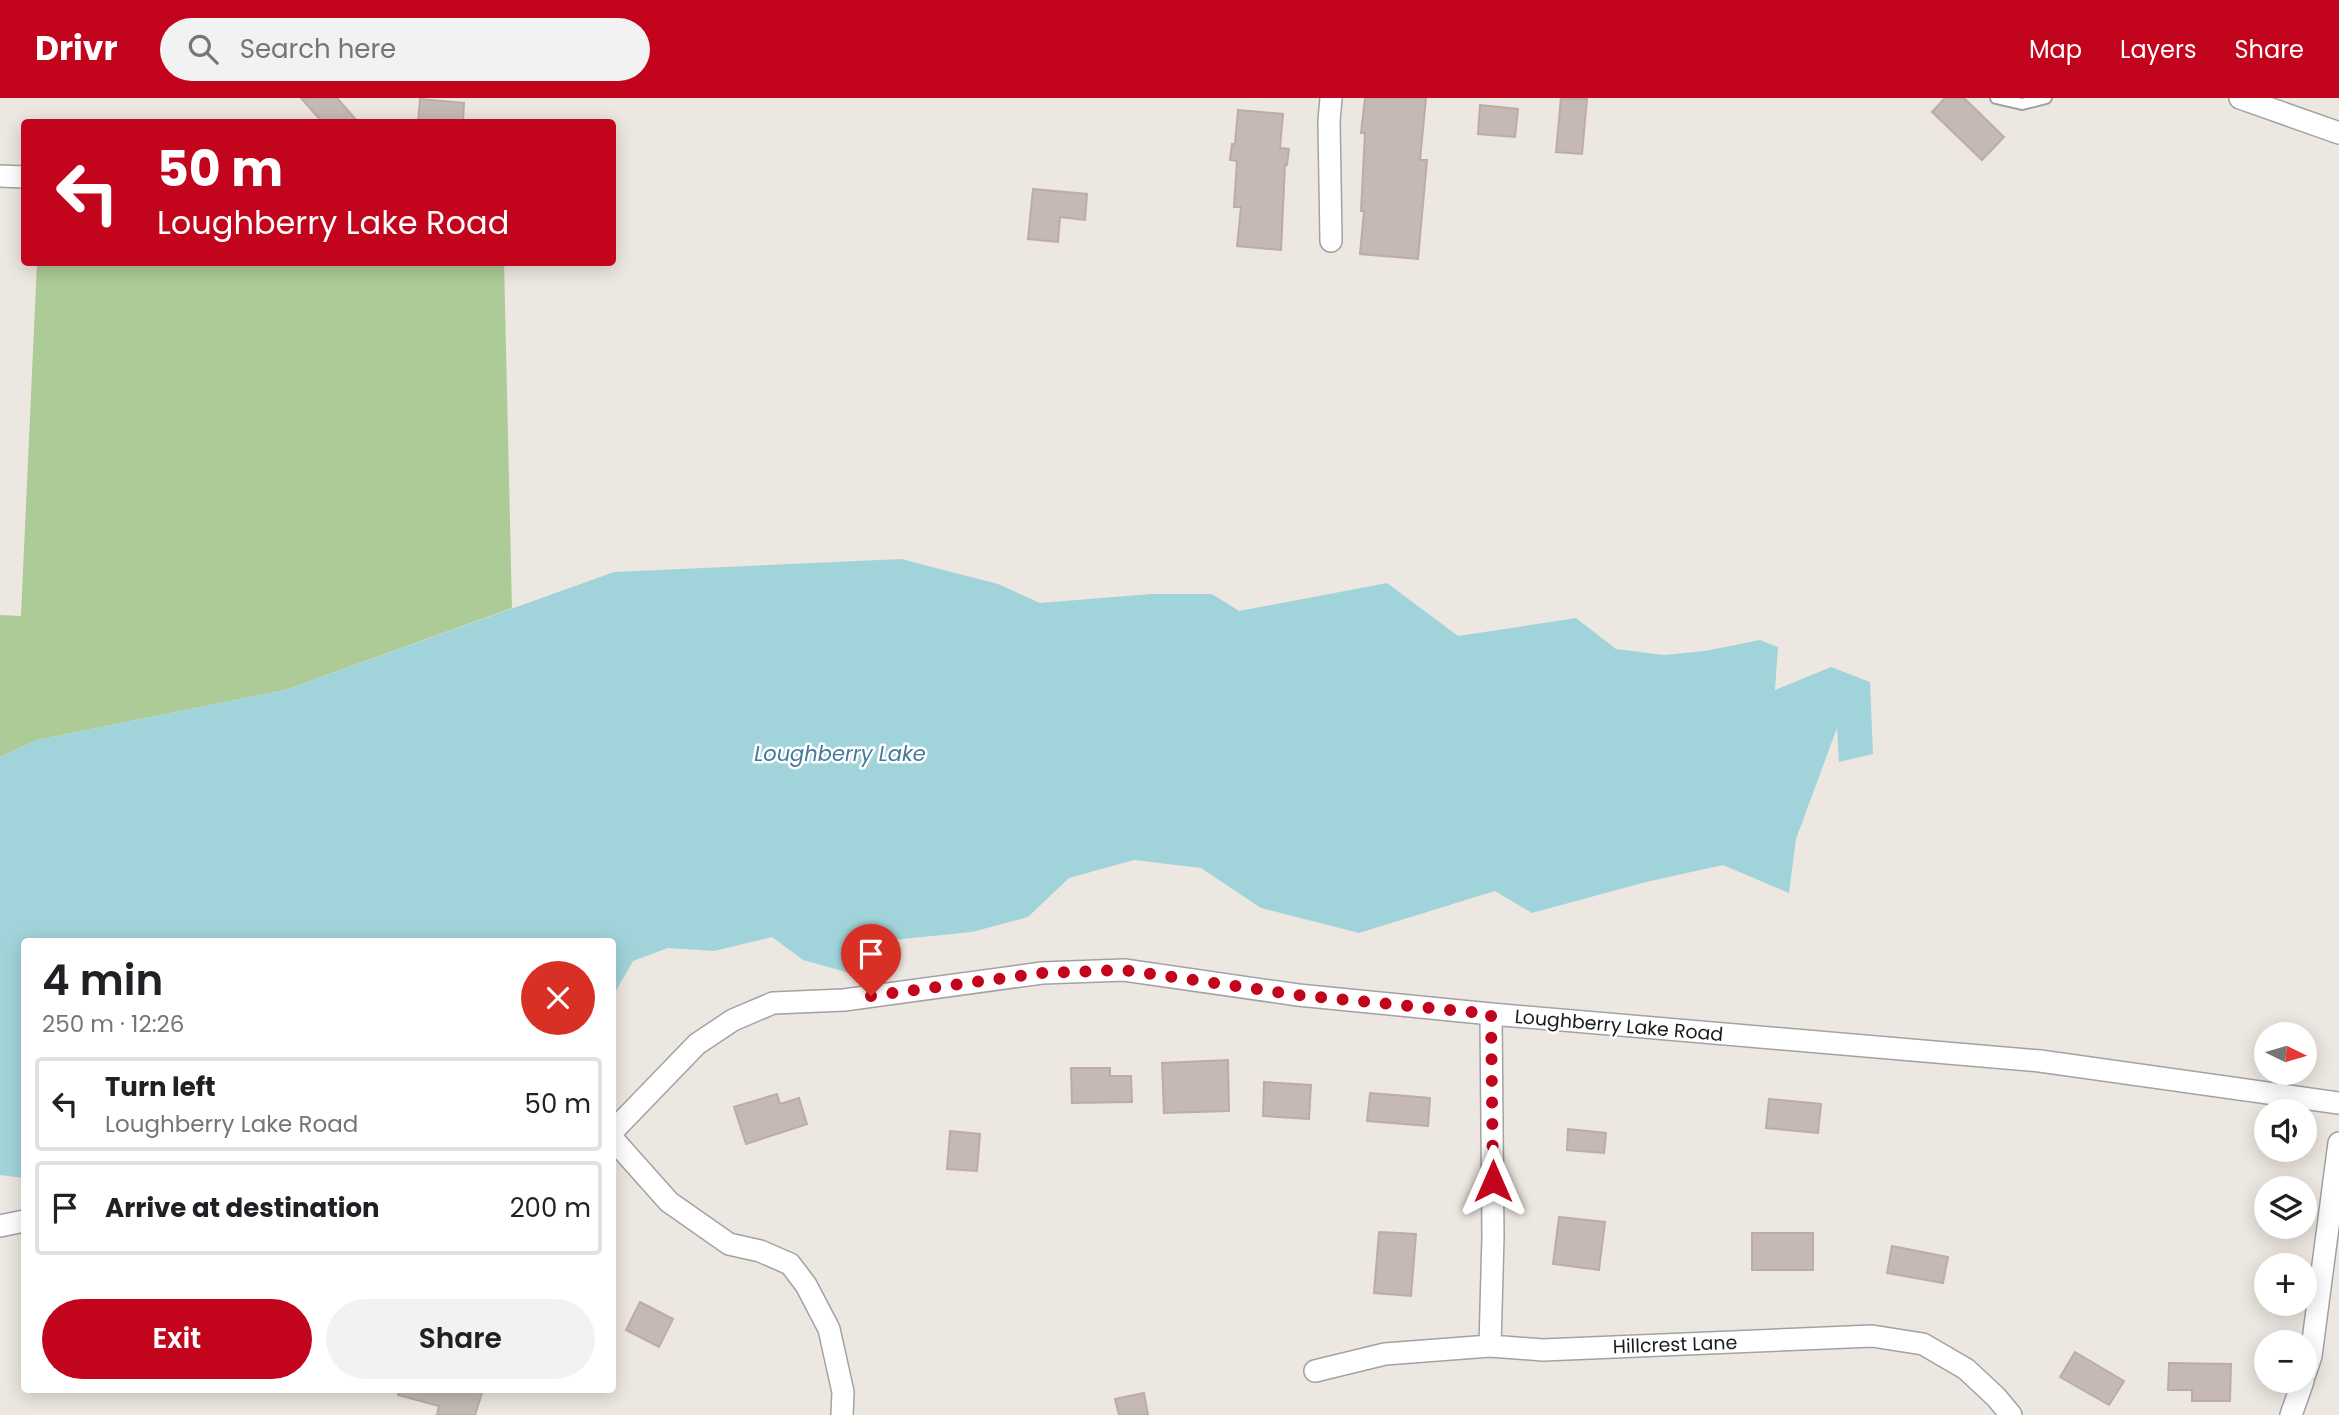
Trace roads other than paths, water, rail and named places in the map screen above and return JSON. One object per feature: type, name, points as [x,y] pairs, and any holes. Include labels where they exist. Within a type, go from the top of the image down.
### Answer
[{"type":"street","points":[[1331,98],[1331,241]]},
{"type":"street","points":[[2240,98],[2339,133]]},
{"type":"street","points":[[0,176],[21,177]]},
{"type":"street","name":"Loughberry Lake Road","points":[[616,1128],[697,1044],[733,1020],[773,1003],[845,1000],[1042,973],[1124,970],[1298,995],[2040,1061],[2339,1103]]},
{"type":"street","points":[[1490,1346],[1493,1237],[1491,1014]]},
{"type":"street","points":[[616,1142],[669,1202],[729,1244],[760,1251],[790,1264],[806,1285],[830,1329],[843,1392],[842,1415]]},
{"type":"street","points":[[2314,1330],[2339,1143]]},
{"type":"street","points":[[0,1226],[21,1222]]},
{"type":"street","name":"Hillcrest Lane","points":[[1315,1371],[1385,1354],[1490,1346],[1543,1350],[1872,1336],[1923,1344],[1966,1369],[1996,1396],[2011,1415]]},
{"type":"street","points":[[2291,1415],[2299,1393]]},
{"type":"lane","points":[[1996,98],[2022,104],[2046,98]]},
{"type":"water","name":"Loughberry Lake","points":[[901,559],[998,584],[1040,603],[1151,594],[1212,594],[1239,611],[1387,583],[1458,636],[1576,618],[1616,649],[1664,655],[1705,651],[1760,640],[1778,647],[1775,690],[1831,667],[1870,682],[1873,754],[1839,762],[1837,728],[1796,839],[1789,893],[1723,865],[1646,882],[1532,913],[1495,891],[1359,933],[1261,908],[1201,868],[1134,860],[1069,878],[1028,917],[972,932],[882,941],[857,975],[803,960],[772,937],[714,951],[668,948],[633,961],[616,991],[616,938],[21,938],[21,1178],[0,1175],[0,757],[37,740],[285,690],[614,572]]}]
